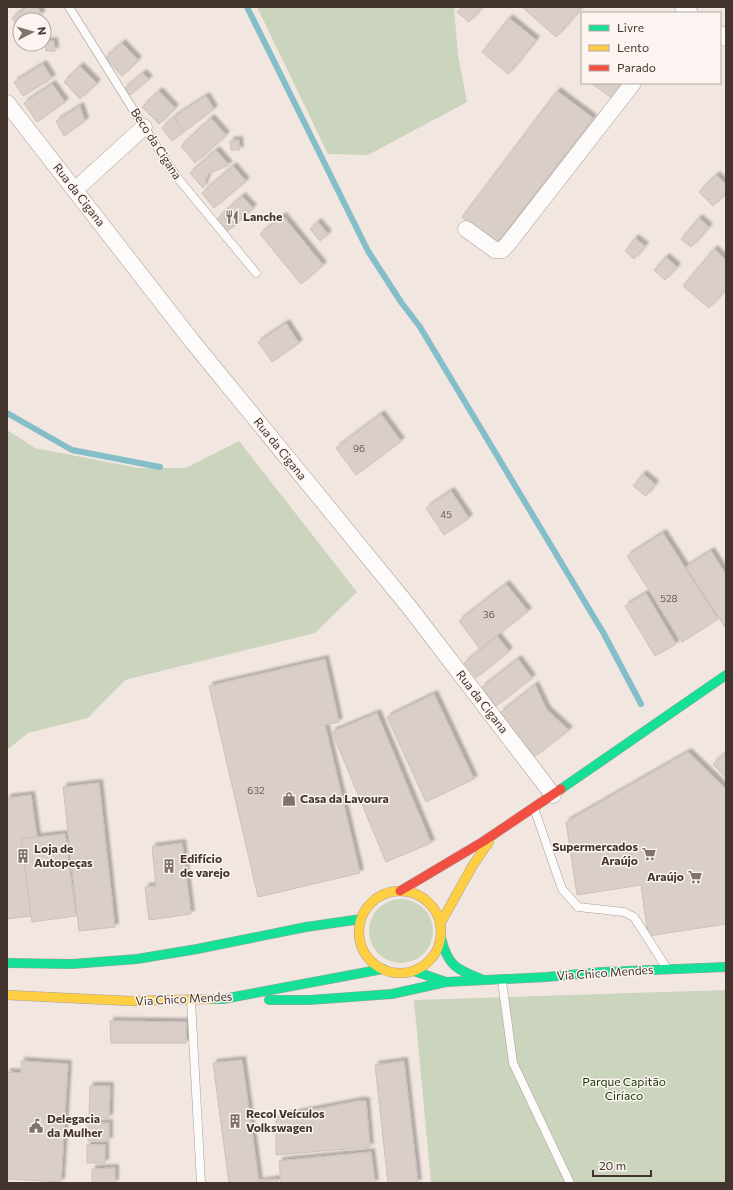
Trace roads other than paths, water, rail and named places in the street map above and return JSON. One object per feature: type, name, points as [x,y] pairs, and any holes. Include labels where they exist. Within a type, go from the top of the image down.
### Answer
[{"type":"main road","points":[[400,891],[496,833],[554,795],[726,675]]},
{"type":"main road","points":[[440,924],[473,865],[496,833]]},
{"type":"main road","points":[[400,891],[412,892],[424,898],[432,906],[438,916],[441,938],[438,949],[432,958],[424,965],[404,973],[383,969],[374,964],[364,951],[359,936],[361,919],[367,908],[376,899],[387,893],[400,891]]},
{"type":"main road","points":[[7,963],[60,964],[138,959],[200,949],[299,928],[361,919]]},
{"type":"main road","name":"Via Chico Mendes","points":[[441,938],[448,960],[458,969],[484,980]]},
{"type":"main road","name":"Via Chico Mendes","points":[[414,970],[446,982],[501,980],[602,972],[726,967]]},
{"type":"main road","name":"Via Chico Mendes","points":[[7,995],[130,1001],[224,999],[383,969]]},
{"type":"main road","points":[[224,999],[309,1000],[392,994],[446,982]]},
{"type":"street","points":[[466,229],[495,250],[502,250],[632,84]]},
{"type":"street","name":"Rua da Cigana","points":[[7,103],[189,336],[410,608],[554,795]]},
{"type":"street","points":[[75,190],[144,127]]},
{"type":"lane","name":"Beco da Cigana","points":[[69,7],[144,127],[186,189],[256,273]]},
{"type":"lane","points":[[534,808],[562,889],[578,907],[624,912],[634,917],[668,969]]},
{"type":"lane","points":[[501,980],[513,1063],[570,1183]]},
{"type":"lane","points":[[191,999],[202,1177],[201,1183]]},
{"type":"waterway","points":[[247,7],[368,251],[401,302],[420,327],[604,634],[641,704]]},
{"type":"waterway","points":[[7,413],[72,450],[160,467]]},
{"type":"place","name":"Lanche","points":[[232,217]]},
{"type":"place","name":"Casa da Lavoura","points":[[289,799]]},
{"type":"place","name":"Supermercados Araújo","points":[[649,854]]},
{"type":"place","name":"Loja de Autopeças","points":[[23,856]]},
{"type":"place","name":"Edifício de varejo","points":[[169,866]]},
{"type":"place","name":"Araújo","points":[[695,877]]},
{"type":"place","name":"Recol Veículos Volkswagen","points":[[235,1121]]},
{"type":"place","name":"Delegacia da Mulher","points":[[36,1126]]},
{"type":"park label","name":"Parque Capitão Ciríaco","points":[[624,1089]]}]
